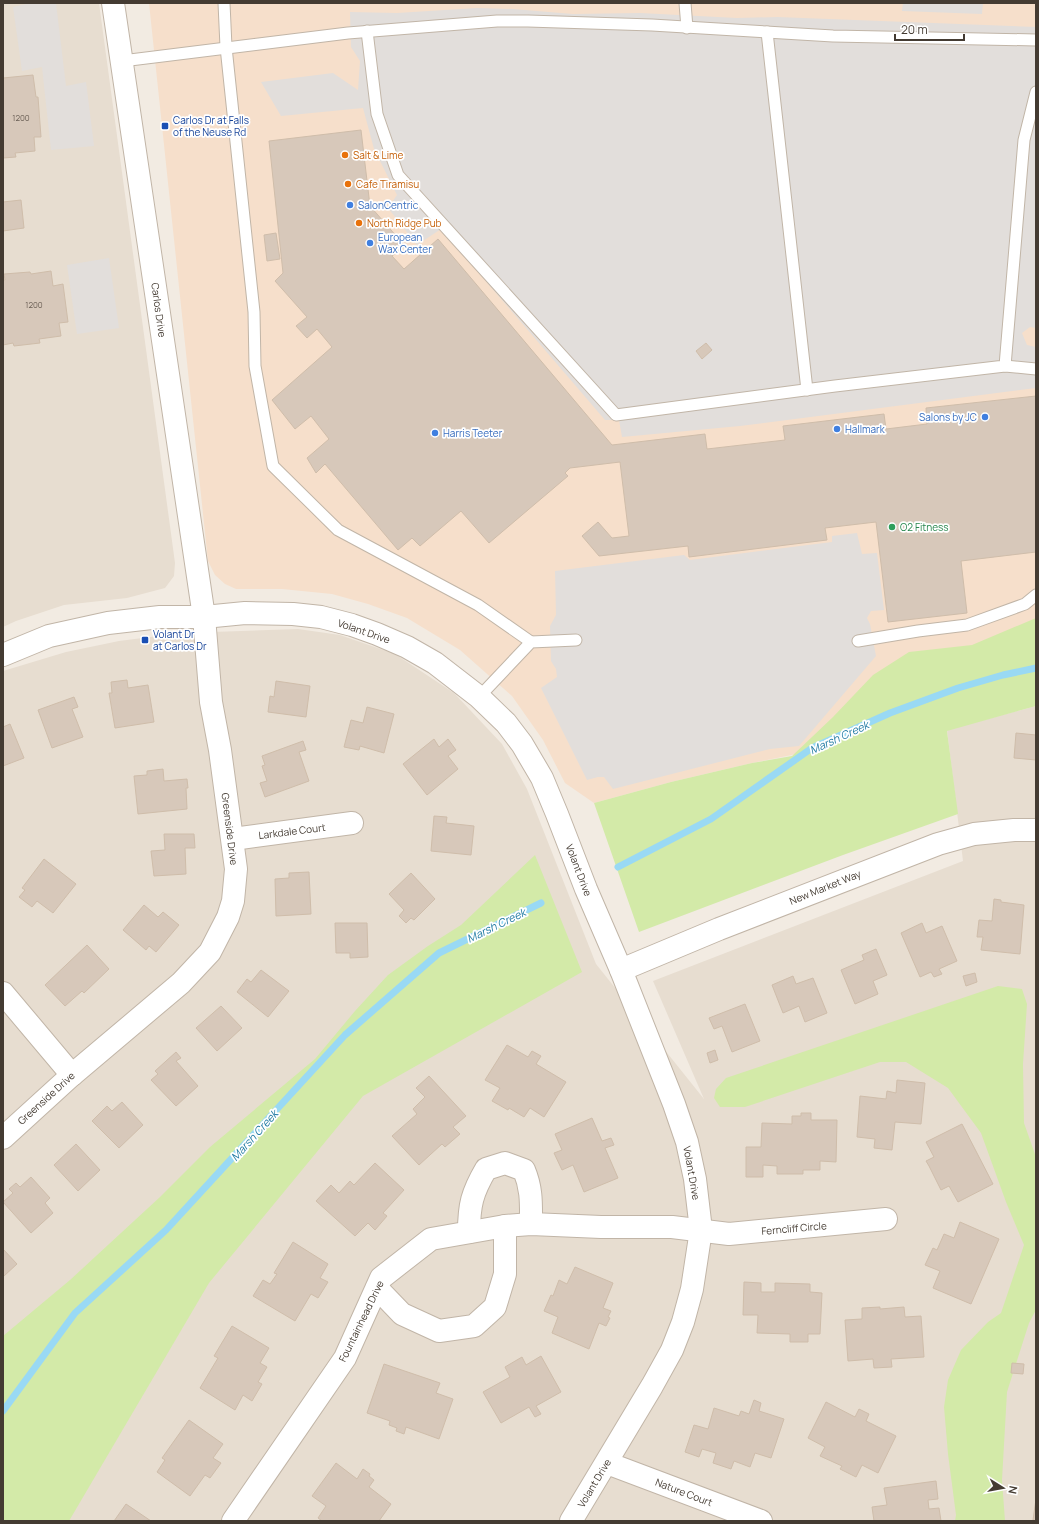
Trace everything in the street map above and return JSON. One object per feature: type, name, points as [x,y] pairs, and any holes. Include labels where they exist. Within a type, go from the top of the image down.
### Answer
[{"type":"street","name":"Carlos Drive","points":[[113,3],[204,617]]},
{"type":"street","name":"Volant Drive","points":[[3,655],[49,636],[108,623],[160,617],[204,617],[245,613],[293,614],[321,617],[352,625],[407,647],[435,663],[479,697],[506,723],[522,744],[542,778],[674,1104],[687,1142],[695,1179],[701,1230],[692,1290],[672,1350],[607,1463],[571,1521]]},
{"type":"street","name":"Greenside Drive","points":[[3,1138],[72,1075],[181,983],[210,952],[228,917],[233,900],[236,870],[220,750],[211,702],[204,617]]},
{"type":"street","name":"Larkdale Court","points":[[233,839],[352,824]]},
{"type":"street","name":"New Market Way","points":[[621,970],[719,929],[938,844],[974,834],[1014,830],[1036,830]]},
{"type":"street","points":[[3,994],[72,1075]]},
{"type":"street","points":[[469,1232],[469,1210],[476,1187],[486,1169],[505,1164],[524,1170],[529,1182],[531,1194],[531,1224]]},
{"type":"street","name":"Ferncliff Circle","points":[[701,1230],[730,1234],[886,1219]]},
{"type":"street","name":"Fountainhead Drive","points":[[233,1521],[345,1358],[381,1278],[431,1239],[506,1226],[531,1224],[602,1227],[672,1227],[701,1230]]},
{"type":"street","points":[[377,1288],[402,1314],[439,1330],[474,1326],[495,1307],[505,1274],[506,1226]]},
{"type":"street","name":"Nature Court","points":[[607,1463],[761,1521]]},
{"type":"lane","points":[[224,3],[226,47],[254,312],[255,366],[273,466],[338,530],[478,605],[531,642],[576,640]]},
{"type":"lane","points":[[685,3],[688,28]]},
{"type":"lane","points":[[122,61],[226,47],[367,31],[455,24],[521,21],[848,37],[1036,40]]},
{"type":"lane","points":[[367,31],[378,114],[398,175],[616,416],[807,390],[1005,366],[1036,369]]},
{"type":"lane","points":[[767,32],[807,390]]},
{"type":"lane","points":[[1005,366],[1024,140],[1036,92]]},
{"type":"lane","points":[[858,641],[967,625],[1025,604],[1036,595]]},
{"type":"lane","points":[[479,697],[531,642]]},
{"type":"shaded area","points":[[3,3],[99,3],[175,563],[174,576],[165,588],[127,598],[64,605],[16,621],[3,627]]},
{"type":"shaded area","points":[[31,3],[56,3],[66,86],[86,82],[94,146],[51,150],[42,67],[22,71],[13,7]]},
{"type":"shaded area","points":[[149,3],[1036,3],[1036,706],[752,763],[671,782],[594,803],[565,783],[543,740],[512,696],[460,650],[407,618],[368,604],[332,594],[282,589],[236,589],[225,584],[215,575],[208,561]]},
{"type":"shaded area","points":[[903,3],[983,3],[982,14],[902,11]]},
{"type":"shaded area","points":[[477,8],[513,9],[573,14],[640,13],[737,18],[777,17],[1036,27],[1036,328],[1030,327],[1022,333],[1027,345],[1036,347],[1036,388],[740,426],[622,437],[619,420],[605,420],[441,229],[417,245],[388,208],[397,195],[374,149],[363,108],[281,116],[261,82],[333,73],[358,90],[360,61],[351,47],[350,12],[397,13]]},
{"type":"shaded area","points":[[109,258],[119,328],[77,334],[67,265]]},
{"type":"shaded area","points":[[857,533],[862,554],[877,553],[884,610],[871,611],[867,618],[870,624],[876,656],[799,746],[770,749],[613,789],[604,777],[587,780],[541,688],[557,677],[556,669],[551,661],[550,626],[556,615],[555,571],[684,555],[690,560],[832,542],[832,536]]},
{"type":"shaded area","points":[[298,629],[340,635],[395,654],[454,693],[502,744],[527,789],[596,964],[704,1099],[653,981],[963,861],[947,730],[1036,706],[1036,1521],[3,1521],[3,671],[66,652],[119,641],[182,633]]},
{"type":"green space","points":[[1036,618],[1036,706],[947,731],[958,814],[843,855],[639,932],[594,803],[671,782],[752,763],[792,756],[833,717],[873,675],[909,652],[972,645]]},
{"type":"green space","points":[[535,855],[582,972],[363,1096],[209,1283],[69,1521],[3,1521],[3,1336],[70,1280],[160,1197],[210,1147],[315,1059],[355,1011],[388,975],[428,946],[461,925]]},
{"type":"green space","points":[[998,986],[1022,989],[1027,1004],[1023,1064],[1024,1123],[1036,1157],[1036,1310],[1029,1323],[1007,1392],[1002,1480],[1005,1521],[955,1521],[956,1515],[948,1454],[944,1407],[948,1380],[961,1350],[988,1322],[1001,1313],[1024,1245],[1006,1202],[981,1133],[948,1088],[906,1062],[880,1062],[745,1107],[720,1107],[714,1098],[716,1089],[726,1078]]},
{"type":"building","points":[[33,75],[36,97],[38,97],[41,137],[34,137],[35,151],[15,153],[16,157],[3,158],[3,78]]},
{"type":"building","points":[[361,130],[370,206],[405,246],[392,256],[404,269],[438,239],[612,445],[705,434],[707,449],[785,440],[783,426],[884,414],[886,429],[927,424],[926,408],[1036,396],[1036,552],[961,561],[967,613],[888,622],[876,522],[825,528],[827,540],[689,557],[688,546],[599,556],[582,536],[598,522],[612,538],[629,536],[620,462],[570,468],[565,473],[568,476],[489,543],[461,511],[420,546],[412,538],[398,550],[325,464],[316,473],[307,458],[329,439],[311,416],[295,429],[272,400],[332,347],[317,329],[307,338],[296,326],[307,317],[275,281],[283,273],[269,141]]},
{"type":"building","points":[[21,200],[24,228],[3,231],[3,202]]},
{"type":"building","points":[[276,233],[280,259],[267,261],[264,235]]},
{"type":"building","points":[[51,271],[53,286],[63,284],[68,322],[59,323],[61,336],[39,339],[40,343],[14,346],[13,343],[3,345],[4,274],[30,272],[31,274]]},
{"type":"building","points":[[706,343],[712,350],[702,359],[696,351]]},
{"type":"building","points":[[127,680],[128,688],[148,685],[154,722],[115,728],[109,693],[112,693],[111,682]]},
{"type":"building","points":[[276,681],[310,686],[306,717],[268,712],[270,696],[274,697]]},
{"type":"building","points":[[74,697],[78,707],[72,709],[83,737],[52,748],[38,710]]},
{"type":"building","points":[[367,707],[394,714],[384,753],[360,746],[359,750],[344,747],[351,720],[363,723]]},
{"type":"building","points":[[10,724],[24,758],[3,766],[3,727]]},
{"type":"building","points":[[1016,733],[1036,735],[1036,760],[1014,758]]},
{"type":"building","points":[[434,739],[439,747],[448,739],[456,750],[448,756],[458,769],[427,795],[403,764]]},
{"type":"building","points":[[303,741],[306,750],[299,752],[309,781],[265,797],[260,783],[267,781],[262,766],[265,765],[262,756]]},
{"type":"building","points":[[163,769],[164,781],[187,779],[187,809],[138,814],[134,776],[147,775],[147,771]]},
{"type":"building","points":[[434,816],[447,817],[446,823],[474,826],[471,855],[431,851]]},
{"type":"building","points":[[164,834],[194,834],[195,848],[185,848],[186,874],[154,876],[151,851],[165,850]]},
{"type":"building","points":[[44,859],[76,884],[53,913],[37,901],[32,907],[19,897],[25,890],[22,888]]},
{"type":"building","points":[[309,872],[311,914],[276,916],[275,879],[289,878],[289,873]]},
{"type":"building","points":[[411,873],[435,899],[414,920],[411,918],[406,923],[399,916],[404,910],[389,894]]},
{"type":"building","points":[[994,899],[1001,900],[1001,902],[1024,905],[1020,954],[981,950],[983,937],[977,937],[979,920],[992,921]]},
{"type":"building","points":[[144,905],[158,917],[163,912],[179,925],[156,952],[149,946],[146,950],[123,930]]},
{"type":"building","points":[[335,923],[367,923],[368,957],[350,958],[350,953],[336,953]]},
{"type":"building","points":[[922,923],[926,933],[942,926],[957,961],[939,969],[942,974],[934,977],[931,972],[920,977],[901,933]]},
{"type":"building","points":[[87,945],[109,969],[84,993],[82,991],[65,1006],[45,985]]},
{"type":"building","points":[[876,949],[887,975],[873,981],[878,994],[855,1004],[841,970],[864,960],[862,955]]},
{"type":"building","points":[[261,970],[289,991],[268,1017],[237,992],[247,979],[251,982]]},
{"type":"building","points":[[975,973],[977,982],[966,986],[963,976]]},
{"type":"building","points":[[793,976],[796,984],[813,978],[827,1013],[805,1022],[799,1006],[783,1013],[772,985]]},
{"type":"building","points":[[745,1004],[760,1041],[732,1052],[722,1026],[714,1029],[709,1018]]},
{"type":"building","points":[[221,1006],[242,1028],[217,1051],[196,1028]]},
{"type":"building","points":[[507,1045],[528,1057],[532,1051],[541,1056],[536,1064],[566,1082],[544,1117],[530,1108],[524,1117],[509,1108],[508,1110],[492,1101],[500,1088],[485,1080]]},
{"type":"building","points":[[715,1050],[718,1060],[710,1063],[707,1053]]},
{"type":"building","points":[[176,1052],[181,1058],[176,1061],[198,1086],[176,1106],[151,1080],[158,1074],[155,1071]]},
{"type":"building","points":[[429,1076],[466,1116],[453,1127],[460,1134],[445,1147],[442,1144],[419,1165],[392,1136],[417,1114],[413,1109],[425,1097],[416,1088]]},
{"type":"building","points":[[897,1080],[925,1083],[921,1124],[895,1122],[892,1150],[874,1148],[875,1139],[857,1137],[860,1096],[886,1099],[887,1091],[896,1093]]},
{"type":"building","points":[[122,1102],[143,1125],[119,1148],[92,1121],[107,1106],[112,1111]]},
{"type":"building","points":[[801,1113],[811,1113],[811,1120],[837,1120],[836,1162],[820,1161],[820,1170],[803,1170],[803,1174],[777,1174],[777,1166],[763,1165],[763,1177],[746,1177],[746,1147],[761,1147],[762,1123],[792,1124],[792,1116],[801,1116]]},
{"type":"building","points":[[592,1118],[602,1141],[611,1138],[614,1145],[605,1148],[618,1178],[584,1192],[573,1165],[562,1170],[554,1153],[562,1150],[555,1134]]},
{"type":"building","points":[[962,1124],[993,1184],[958,1202],[949,1186],[941,1190],[926,1161],[934,1157],[926,1142]]},
{"type":"building","points":[[76,1144],[100,1170],[78,1191],[54,1165]]},
{"type":"building","points":[[375,1163],[404,1190],[383,1213],[387,1216],[375,1230],[368,1223],[355,1236],[316,1201],[331,1185],[339,1193],[350,1181],[354,1185]]},
{"type":"building","points":[[31,1177],[50,1198],[45,1203],[53,1213],[31,1233],[3,1202],[13,1193],[9,1189],[16,1183],[20,1187]]},
{"type":"building","points":[[960,1222],[999,1239],[971,1304],[933,1288],[940,1271],[925,1265],[933,1248],[937,1250],[944,1234],[954,1238]]},
{"type":"building","points":[[293,1242],[328,1264],[320,1278],[328,1282],[318,1298],[311,1294],[295,1321],[253,1296],[263,1280],[270,1284],[277,1274],[274,1273]]},
{"type":"building","points":[[3,1249],[17,1264],[4,1276],[3,1275]]},
{"type":"building","points":[[575,1267],[613,1283],[603,1308],[611,1311],[608,1317],[610,1318],[606,1326],[599,1323],[589,1349],[552,1333],[558,1317],[544,1311],[551,1295],[553,1296],[559,1280],[567,1284]]},
{"type":"building","points":[[744,1282],[761,1283],[761,1292],[775,1292],[775,1283],[810,1284],[810,1292],[822,1293],[820,1334],[808,1334],[808,1342],[790,1342],[790,1334],[757,1333],[758,1315],[743,1315]]},
{"type":"building","points":[[880,1307],[880,1309],[904,1307],[905,1317],[921,1316],[924,1357],[891,1359],[892,1367],[874,1368],[873,1359],[848,1361],[845,1320],[862,1319],[862,1308]]},
{"type":"building","points":[[232,1326],[269,1348],[260,1363],[267,1367],[258,1382],[262,1384],[252,1401],[243,1395],[235,1410],[200,1388],[218,1358],[214,1356]]},
{"type":"building","points":[[541,1356],[561,1392],[536,1406],[541,1414],[535,1417],[529,1407],[501,1423],[483,1392],[510,1377],[505,1367],[522,1357],[526,1365]]},
{"type":"building","points":[[1012,1363],[1024,1364],[1023,1374],[1011,1373]]},
{"type":"building","points":[[384,1364],[440,1383],[436,1393],[453,1399],[439,1439],[406,1427],[404,1434],[396,1431],[397,1428],[389,1425],[390,1421],[367,1413]]},
{"type":"building","points":[[754,1400],[761,1403],[759,1411],[784,1419],[771,1458],[755,1453],[750,1467],[734,1461],[731,1469],[713,1463],[716,1453],[702,1449],[699,1457],[685,1452],[694,1425],[708,1429],[714,1408],[739,1416],[741,1411],[749,1414]]},
{"type":"building","points":[[826,1402],[855,1417],[859,1409],[869,1414],[866,1421],[896,1436],[878,1473],[862,1465],[856,1477],[840,1469],[842,1466],[820,1456],[825,1447],[808,1438]]},
{"type":"building","points":[[189,1420],[223,1444],[213,1458],[221,1463],[210,1478],[205,1475],[190,1496],[157,1472],[165,1460],[162,1458]]},
{"type":"building","points":[[336,1463],[357,1479],[363,1469],[370,1474],[369,1476],[374,1480],[369,1487],[391,1504],[379,1521],[322,1521],[318,1518],[326,1506],[312,1496]]},
{"type":"building","points":[[936,1481],[938,1499],[928,1500],[929,1509],[939,1508],[941,1521],[874,1521],[872,1507],[887,1505],[884,1488]]},
{"type":"building","points":[[1036,1499],[1036,1521],[1033,1520]]},
{"type":"building","points":[[126,1504],[151,1521],[114,1521]]},
{"type":"waterway","name":"Marsh Creek","points":[[618,867],[711,819],[812,748],[890,713],[958,688],[1003,675],[1036,668]]},
{"type":"waterway","name":"Marsh Creek","points":[[3,1411],[75,1313],[166,1230],[345,1035],[439,953],[541,903]]},
{"type":"place","name":"Carlos Dr at Falls of the Neuse Rd","points":[[165,126]]},
{"type":"place","name":"Salt & Lime","points":[[345,155]]},
{"type":"place","name":"Cafe Tiramisu","points":[[348,184]]},
{"type":"place","name":"SalonCentric","points":[[350,205]]},
{"type":"place","name":"North Ridge Pub","points":[[359,223]]},
{"type":"place","name":"European Wax Center","points":[[370,243]]},
{"type":"place","name":"Salons by JC","points":[[985,417]]},
{"type":"place","name":"Hallmark","points":[[837,429]]},
{"type":"place","name":"Harris Teeter","points":[[435,433]]},
{"type":"place","name":"O2 Fitness","points":[[892,527]]},
{"type":"place","name":"Volant Dr at Carlos Dr","points":[[145,640]]}]
